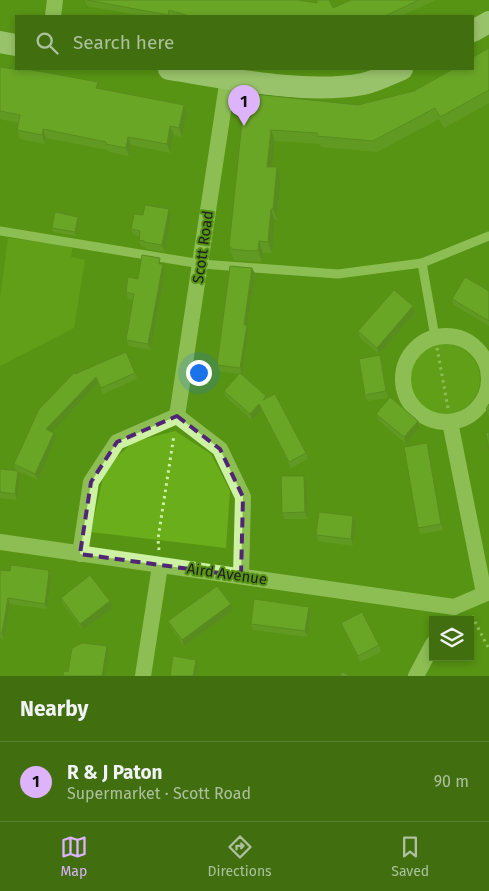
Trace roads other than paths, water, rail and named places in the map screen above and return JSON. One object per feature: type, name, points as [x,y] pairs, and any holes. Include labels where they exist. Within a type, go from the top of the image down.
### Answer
[{"type":"street","points":[[53,15],[55,0]]},
{"type":"street","points":[[474,30],[489,22]]},
{"type":"street","points":[[0,42],[15,45]]},
{"type":"street","points":[[176,70],[228,78],[322,88],[364,84],[399,70]]},
{"type":"street","name":"Scott Road","points":[[177,416],[228,78]]},
{"type":"street","points":[[436,337],[458,338],[474,346],[484,359],[489,373],[487,392],[480,406],[465,418],[450,422],[435,421],[423,416],[411,406],[404,391],[402,376],[406,361],[417,346],[436,337]]},
{"type":"street","points":[[80,554],[91,482],[117,442],[177,416],[220,449],[243,497],[241,576]]},
{"type":"street","points":[[450,422],[487,593],[455,610]]},
{"type":"street","name":"Aird Avenue","points":[[0,542],[241,576],[455,610]]},
{"type":"street","points":[[144,676],[160,566]]},
{"type":"street","points":[[416,676],[429,652]]},
{"type":"lane","points":[[0,231],[201,264],[338,274],[422,263],[489,236]]},
{"type":"lane","points":[[422,263],[436,337]]},
{"type":"place","name":"R & J Paton","points":[[244,126]]}]
